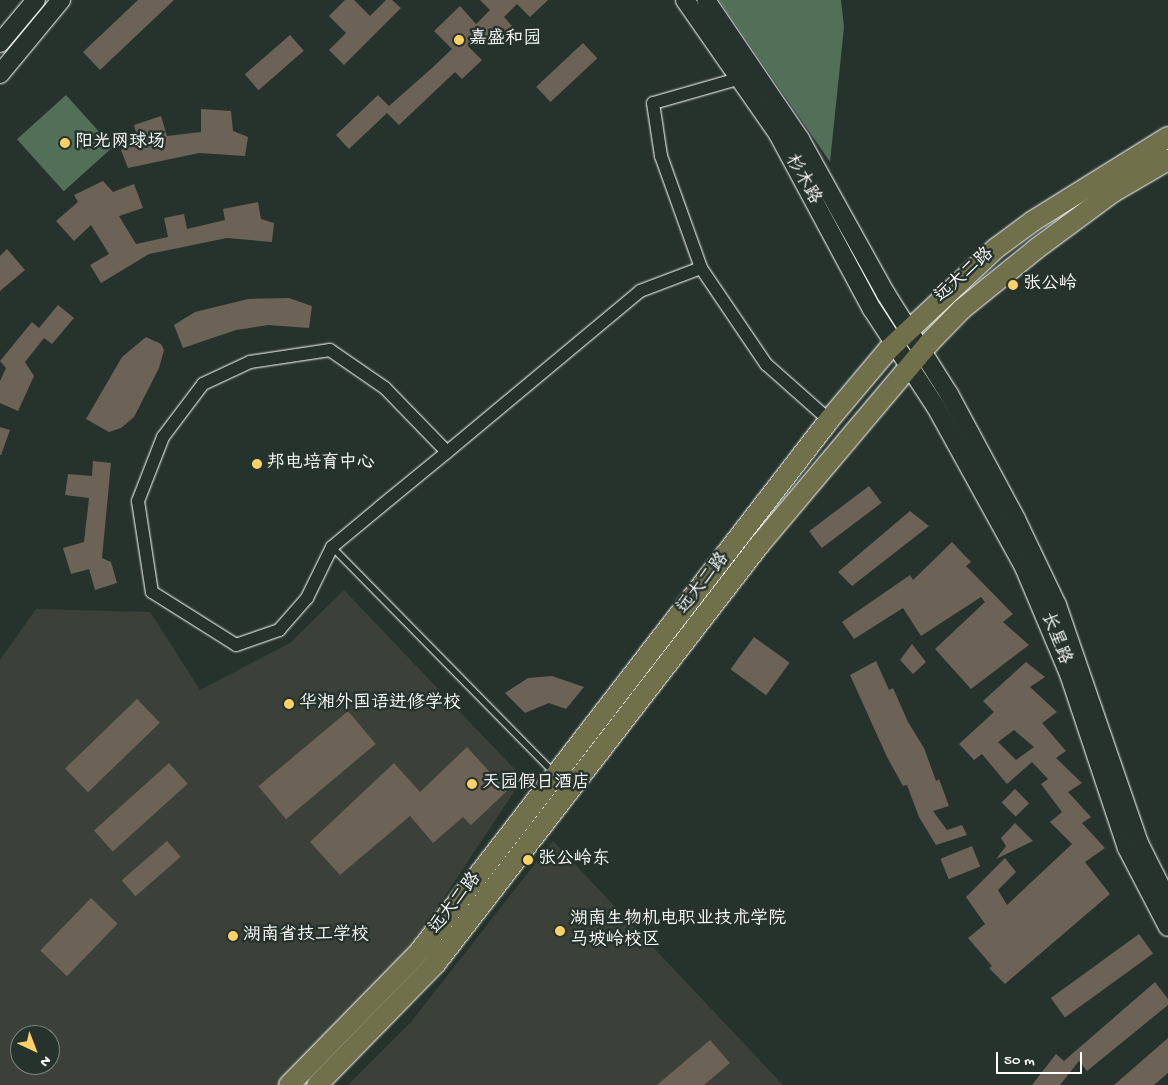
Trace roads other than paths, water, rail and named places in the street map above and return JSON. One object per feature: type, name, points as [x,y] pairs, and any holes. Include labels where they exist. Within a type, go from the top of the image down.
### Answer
[{"type":"main road","points":[[0,43],[36,0]]},
{"type":"main road","points":[[0,74],[62,0]]},
{"type":"main road","name":"杉木路","points":[[685,0],[742,78],[778,134],[908,366]]},
{"type":"main road","name":"杉木路","points":[[706,0],[800,139],[922,351]]},
{"type":"main road","name":"远大二路","points":[[289,1085],[420,951],[829,420],[894,344],[908,329],[1010,237],[1168,137]]},
{"type":"main road","name":"远大二路","points":[[317,1085],[436,963],[760,544],[908,366],[962,309],[1036,249],[1114,192],[1168,160]]},
{"type":"main road","name":"长星路","points":[[922,351],[949,394],[1016,519],[1057,605],[1139,843],[1168,901]]},
{"type":"main road","name":"长星路","points":[[908,366],[936,408],[1046,613],[1127,848],[1168,928]]},
{"type":"street","points":[[742,78],[653,103],[661,156],[701,268],[766,364],[829,420]]},
{"type":"street","points":[[447,452],[385,388],[330,350],[250,362],[203,384],[163,437],[138,501],[152,592],[236,645],[279,630],[307,598],[332,547],[447,452],[640,291],[701,268]]},
{"type":"lane","points":[[332,547],[556,775]]},
{"type":"place","name":"嘉盛和园","points":[[459,40]]},
{"type":"place","name":"阳光网球场","points":[[65,143]]},
{"type":"place","name":"张公岭","points":[[1013,285]]},
{"type":"place","name":"邦电培育中心","points":[[257,464]]},
{"type":"place","name":"华湘外国语进修学校","points":[[289,704]]},
{"type":"place","name":"天园假日酒店","points":[[472,784]]},
{"type":"place","name":"张公岭东","points":[[528,860]]},
{"type":"place","name":"湖南生物机电职业技术学院 马坡岭校区","points":[[560,931]]},
{"type":"place","name":"湖南省技工学校","points":[[233,936]]}]
